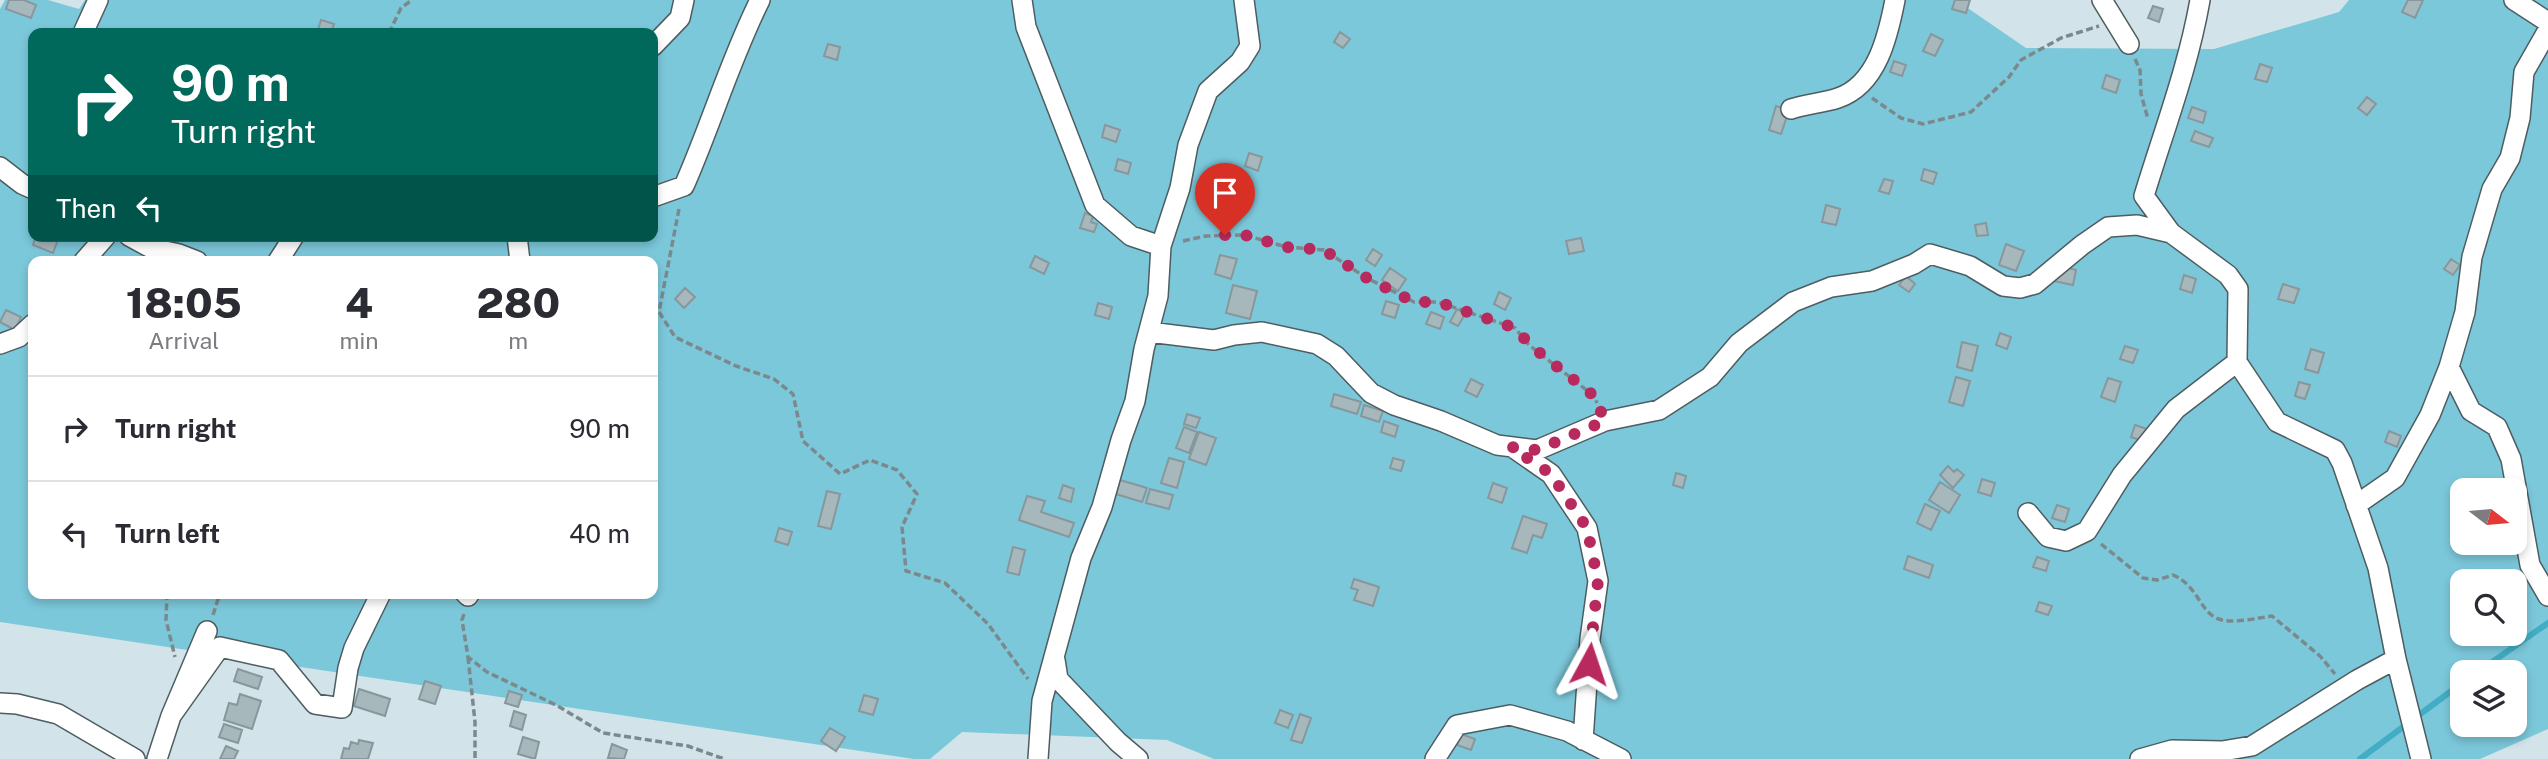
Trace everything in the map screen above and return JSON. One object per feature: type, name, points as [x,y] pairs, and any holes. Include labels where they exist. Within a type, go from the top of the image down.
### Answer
[{"type":"street","points":[[85,28],[98,0]]},
{"type":"street","points":[[658,41],[680,18],[684,0]]},
{"type":"street","points":[[658,195],[684,186],[704,142],[742,36],[760,0]]},
{"type":"street","points":[[1022,0],[1026,27],[1095,205],[1131,236],[1161,246]]},
{"type":"street","points":[[1038,759],[1042,701],[1081,558],[1102,507],[1135,401],[1158,296],[1161,246],[1180,188],[1188,145],[1208,91],[1240,62],[1250,46],[1244,0]]},
{"type":"street","points":[[1791,109],[1837,99],[1854,91],[1867,79],[1876,63],[1895,0]]},
{"type":"street","points":[[2102,0],[2112,21],[2129,44]]},
{"type":"street","points":[[2200,0],[2192,45],[2174,111],[2144,196],[2171,233],[2228,275],[2238,289],[2237,362],[2277,422],[2335,450],[2342,463],[2378,568],[2396,659],[2421,759]]},
{"type":"street","points":[[2514,0],[2548,22]]},
{"type":"street","points":[[2356,505],[2395,478],[2430,415],[2449,367],[2465,312],[2472,257],[2492,189],[2510,158],[2520,118],[2524,72],[2548,30]]},
{"type":"street","points":[[0,167],[28,186]]},
{"type":"street","points":[[1149,332],[1214,340],[1262,332],[1317,344],[1336,356],[1371,393],[1497,445],[1537,450],[1605,421],[1659,410],[1710,377],[1740,343],[1793,302],[1831,287],[1872,281],[1930,254],[1970,266],[2003,286],[2020,288],[2035,284],[2108,227],[2137,225],[2171,233]]},
{"type":"street","points":[[88,256],[101,242]]},
{"type":"street","points":[[140,242],[150,248],[184,256]]},
{"type":"street","points":[[0,344],[19,337],[28,329]]},
{"type":"street","points":[[2028,513],[2048,537],[2066,541],[2087,531],[2122,475],[2176,409],[2237,362]]},
{"type":"street","points":[[2449,367],[2470,411],[2497,427],[2511,459],[2530,565],[2548,596]]},
{"type":"street","points":[[1511,447],[1551,474],[1587,528],[1598,581],[1590,639],[1583,740]]},
{"type":"street","points":[[171,716],[220,647],[279,660],[315,704],[342,708],[354,648],[378,599]]},
{"type":"street","points":[[157,759],[171,716],[207,631]]},
{"type":"street","points":[[2140,759],[2172,750],[2222,751],[2252,746],[2357,680],[2396,659]]},
{"type":"street","points":[[1055,660],[1058,679],[1118,742],[1138,759]]},
{"type":"street","points":[[0,704],[18,704],[58,714],[135,759]]},
{"type":"street","points":[[1436,759],[1457,725],[1510,715],[1567,731],[1621,759]]},
{"type":"path","points":[[391,28],[401,8],[412,0]]},
{"type":"path","points":[[1854,91],[1870,96],[1889,112],[1911,122],[1923,124],[1949,118],[1971,112],[2009,76],[2021,60],[2037,50],[2061,38],[2112,21]]},
{"type":"path","points":[[2129,44],[2140,70],[2141,94],[2148,120]]},
{"type":"path","points":[[684,186],[659,312],[675,337],[736,366],[775,379],[793,394],[803,441],[840,474],[870,460],[897,470],[917,494],[902,527],[906,571],[945,583],[980,616],[1021,668],[1042,701]]},
{"type":"path","points":[[1161,246],[1206,236],[1245,235],[1286,247],[1324,250],[1365,277],[1414,302],[1438,302],[1515,328],[1530,345],[1594,396],[1605,421]]},
{"type":"path","points":[[2087,531],[2144,578],[2157,580],[2173,575],[2183,579],[2217,618],[2225,621],[2272,616],[2319,656],[2336,676],[2357,680]]},
{"type":"path","points":[[167,599],[166,620],[183,690]]},
{"type":"path","points":[[467,599],[462,620],[475,722],[475,759]]},
{"type":"path","points":[[468,657],[487,672],[556,705],[603,733],[688,746],[724,759]]},
{"type":"shaded area","points":[[5,0],[48,0],[79,9],[85,0],[1956,0],[2026,48],[2214,49],[2339,12],[2349,0],[2548,0],[2548,729],[2480,759],[1214,759],[1167,740],[962,732],[930,759],[914,759],[0,622],[0,9]]},
{"type":"building","points":[[9,0],[24,0],[36,5],[31,18],[6,9]]},
{"type":"building","points":[[1955,0],[1970,0],[1966,13],[1952,9]]},
{"type":"building","points":[[2408,0],[2423,0],[2415,18],[2402,12]]},
{"type":"building","points":[[2153,6],[2163,9],[2159,22],[2148,18]]},
{"type":"building","points":[[321,20],[334,24],[333,28],[319,28]]},
{"type":"building","points":[[1340,32],[1350,39],[1343,48],[1334,42]]},
{"type":"building","points":[[1931,34],[1943,40],[1935,56],[1923,51]]},
{"type":"building","points":[[828,44],[840,47],[837,60],[824,56]]},
{"type":"building","points":[[1894,61],[1906,65],[1902,76],[1890,72]]},
{"type":"building","points":[[2260,64],[2272,68],[2267,82],[2255,79]]},
{"type":"building","points":[[2106,75],[2120,80],[2116,93],[2102,88]]},
{"type":"building","points":[[2367,97],[2376,104],[2367,115],[2358,108]]},
{"type":"building","points":[[1776,106],[1789,110],[1781,134],[1769,130]]},
{"type":"building","points":[[2192,107],[2206,112],[2203,123],[2188,118]]},
{"type":"building","points":[[1105,125],[1120,130],[1116,142],[1102,137]]},
{"type":"building","points":[[2195,131],[2213,138],[2209,147],[2191,141]]},
{"type":"building","points":[[1249,153],[1262,157],[1258,171],[1245,166]]},
{"type":"building","points":[[1118,159],[1131,163],[1128,174],[1115,170]]},
{"type":"building","points":[[1924,169],[1937,173],[1933,184],[1921,180]]},
{"type":"building","points":[[1884,179],[1893,181],[1889,194],[1879,191]]},
{"type":"building","points":[[1233,199],[1246,204],[1242,216],[1229,212]]},
{"type":"building","points":[[1826,205],[1840,209],[1836,225],[1822,222]]},
{"type":"building","points":[[1085,213],[1093,216],[1091,222],[1097,224],[1094,232],[1080,228]]},
{"type":"building","points":[[1986,223],[1988,235],[1977,236],[1975,225]]},
{"type":"building","points":[[1581,238],[1584,251],[1569,254],[1566,241]]},
{"type":"building","points":[[34,242],[57,242],[53,253],[33,245]]},
{"type":"building","points":[[2006,244],[2024,251],[2016,271],[1999,265]]},
{"type":"building","points":[[1373,249],[1382,255],[1375,266],[1366,260]]},
{"type":"building","points":[[1220,255],[1237,259],[1231,279],[1215,274]]},
{"type":"building","points":[[1035,256],[1049,263],[1044,274],[1030,267]]},
{"type":"building","points":[[2451,259],[2460,265],[2453,275],[2444,269]]},
{"type":"building","points":[[2057,265],[2076,270],[2073,285],[2054,281]]},
{"type":"building","points":[[1390,268],[1406,279],[1398,291],[1382,280]]},
{"type":"building","points":[[2184,275],[2196,279],[2192,293],[2180,289]]},
{"type":"building","points":[[1906,276],[1915,284],[1909,292],[1899,285]]},
{"type":"building","points":[[2283,284],[2299,289],[2294,303],[2278,299]]},
{"type":"building","points":[[1233,285],[1257,291],[1250,319],[1226,313]]},
{"type":"building","points":[[685,288],[695,297],[684,308],[675,299]]},
{"type":"building","points":[[1499,292],[1511,298],[1505,310],[1494,304]]},
{"type":"building","points":[[1386,301],[1399,305],[1395,318],[1382,314]]},
{"type":"building","points":[[1098,303],[1112,307],[1109,319],[1095,315]]},
{"type":"building","points":[[1457,309],[1465,314],[1458,326],[1450,322]]},
{"type":"building","points":[[6,310],[21,317],[15,330],[0,322]]},
{"type":"building","points":[[1431,312],[1444,317],[1440,329],[1426,324]]},
{"type":"building","points":[[2000,333],[2011,337],[2007,349],[1996,345]]},
{"type":"building","points":[[1962,342],[1978,346],[1972,371],[1957,367]]},
{"type":"building","points":[[2125,346],[2138,350],[2133,363],[2120,359]]},
{"type":"building","points":[[2311,349],[2324,353],[2318,373],[2305,369]]},
{"type":"building","points":[[1956,377],[1970,381],[1963,406],[1949,402]]},
{"type":"building","points":[[2108,378],[2121,382],[2115,402],[2101,397]]},
{"type":"building","points":[[1471,379],[1483,385],[1477,397],[1465,391]]},
{"type":"building","points":[[2299,382],[2310,385],[2305,399],[2295,396]]},
{"type":"building","points":[[1334,394],[1361,402],[1357,414],[1331,406]]},
{"type":"building","points":[[1364,405],[1383,411],[1379,422],[1361,416]]},
{"type":"building","points":[[1187,414],[1200,418],[1196,428],[1184,424]]},
{"type":"building","points":[[1384,421],[1398,426],[1395,437],[1381,432]]},
{"type":"building","points":[[2135,425],[2147,429],[2143,441],[2131,437]]},
{"type":"building","points":[[1184,427],[1197,432],[1189,453],[1176,448]]},
{"type":"building","points":[[2389,431],[2401,436],[2397,447],[2385,442]]},
{"type":"building","points":[[1199,432],[1216,438],[1206,465],[1189,459]]},
{"type":"building","points":[[1169,458],[1184,462],[1177,488],[1161,483]]},
{"type":"building","points":[[1393,458],[1404,461],[1401,471],[1390,468]]},
{"type":"building","points":[[1948,466],[1954,472],[1957,469],[1964,475],[1953,488],[1940,475]]},
{"type":"building","points":[[1676,473],[1686,476],[1683,488],[1673,485]]},
{"type":"building","points":[[1982,479],[1995,483],[1991,496],[1978,492]]},
{"type":"building","points":[[1120,480],[1147,488],[1142,502],[1116,494]]},
{"type":"building","points":[[1940,482],[1960,495],[1949,513],[1929,500]]},
{"type":"building","points":[[1493,483],[1507,488],[1502,503],[1488,498]]},
{"type":"building","points":[[1063,485],[1074,489],[1071,502],[1059,498]]},
{"type":"building","points":[[1150,489],[1173,495],[1169,509],[1146,503]]},
{"type":"building","points":[[827,491],[840,494],[831,529],[818,526]]},
{"type":"building","points":[[1027,496],[1045,501],[1041,512],[1074,523],[1069,537],[1019,520]]},
{"type":"building","points":[[1925,504],[1940,511],[1931,530],[1917,523]]},
{"type":"building","points":[[2057,505],[2069,509],[2065,522],[2052,518]]},
{"type":"building","points":[[1523,516],[1547,524],[1542,538],[1533,535],[1527,553],[1512,548]]},
{"type":"building","points":[[779,528],[792,532],[788,545],[775,541]]},
{"type":"building","points":[[1013,547],[1025,550],[1019,575],[1007,572]]},
{"type":"building","points":[[1908,556],[1933,565],[1929,578],[1904,569]]},
{"type":"building","points":[[2037,557],[2049,561],[2046,571],[2033,567]]},
{"type":"building","points":[[1354,579],[1379,587],[1373,606],[1354,600],[1358,590],[1351,588]]},
{"type":"building","points":[[2039,602],[2052,606],[2048,615],[2036,611]]},
{"type":"building","points":[[238,669],[262,677],[258,689],[234,681]]},
{"type":"building","points":[[425,681],[441,686],[435,704],[419,699]]},
{"type":"building","points":[[359,689],[390,699],[385,716],[354,706]]},
{"type":"building","points":[[509,691],[522,695],[518,707],[505,703]]},
{"type":"building","points":[[240,694],[261,701],[252,729],[224,720],[229,703],[237,705]]},
{"type":"building","points":[[864,695],[878,699],[873,715],[859,711]]},
{"type":"building","points":[[1280,710],[1293,715],[1288,728],[1275,723]]},
{"type":"building","points":[[514,711],[526,715],[522,730],[510,726]]},
{"type":"building","points":[[1300,714],[1311,718],[1302,743],[1291,740]]},
{"type":"building","points":[[224,724],[242,730],[238,743],[219,737]]},
{"type":"building","points":[[830,728],[845,737],[836,751],[821,741]]},
{"type":"building","points":[[1461,734],[1475,739],[1471,750],[1457,745]]},
{"type":"building","points":[[523,737],[539,742],[535,759],[518,754]]},
{"type":"building","points":[[359,740],[373,743],[368,759],[341,759],[344,748],[349,749],[351,742],[358,744]]},
{"type":"building","points":[[612,744],[627,750],[624,759],[608,758]]},
{"type":"building","points":[[226,746],[238,751],[234,759],[220,759]]},
{"type":"waterway","points":[[2495,660],[2548,623]]},
{"type":"waterway","points":[[2360,759],[2450,692]]},
{"type":"route","points":[[1225,235],[1245,235],[1286,247],[1324,250],[1365,277],[1414,302],[1438,302],[1515,328],[1530,345],[1594,396],[1605,421],[1537,450],[1511,447],[1551,474],[1587,528],[1598,581],[1589,664]]}]
